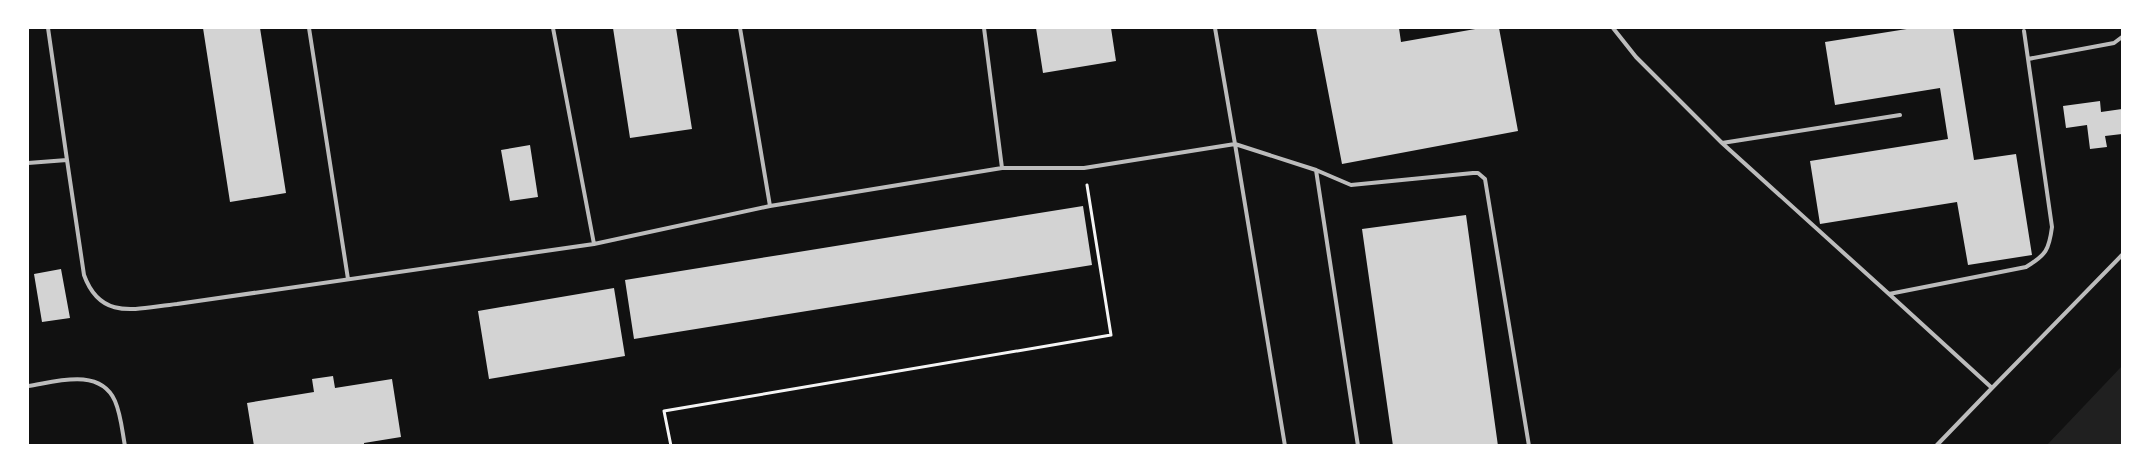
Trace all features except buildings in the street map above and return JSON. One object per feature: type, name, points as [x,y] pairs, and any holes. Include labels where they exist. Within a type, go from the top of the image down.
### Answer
[{"type":"lane","points":[[48,28],[84,274],[89,289],[99,301],[113,308],[129,309],[177,304],[594,244],[770,206],[1002,168],[1084,168],[1235,144],[1316,170],[1351,185],[1473,173],[1485,179],[1529,446]]},
{"type":"lane","points":[[309,28],[348,279]]},
{"type":"lane","points":[[553,28],[594,244]]},
{"type":"lane","points":[[740,28],[770,206]]},
{"type":"lane","points":[[984,28],[1002,168]]},
{"type":"lane","points":[[1215,28],[1285,446]]},
{"type":"lane","points":[[1613,28],[1636,57],[1722,144],[1992,388]]},
{"type":"lane","points":[[1889,294],[2026,267],[2046,252],[2052,227],[2024,31]]},
{"type":"lane","points":[[2028,59],[2114,43],[2122,37]]},
{"type":"lane","points":[[1722,144],[1900,115]]},
{"type":"lane","points":[[28,163],[67,160]]},
{"type":"lane","points":[[1316,170],[1358,446]]},
{"type":"lane","points":[[1936,446],[2122,255]]},
{"type":"lane","points":[[28,386],[75,378],[91,380],[104,387],[114,398],[119,412],[125,446]]},
{"type":"path","points":[[671,446],[664,411],[1111,335],[1084,168]]},
{"type":"shaded area","points":[[2122,366],[2122,445],[2047,445]]}]
